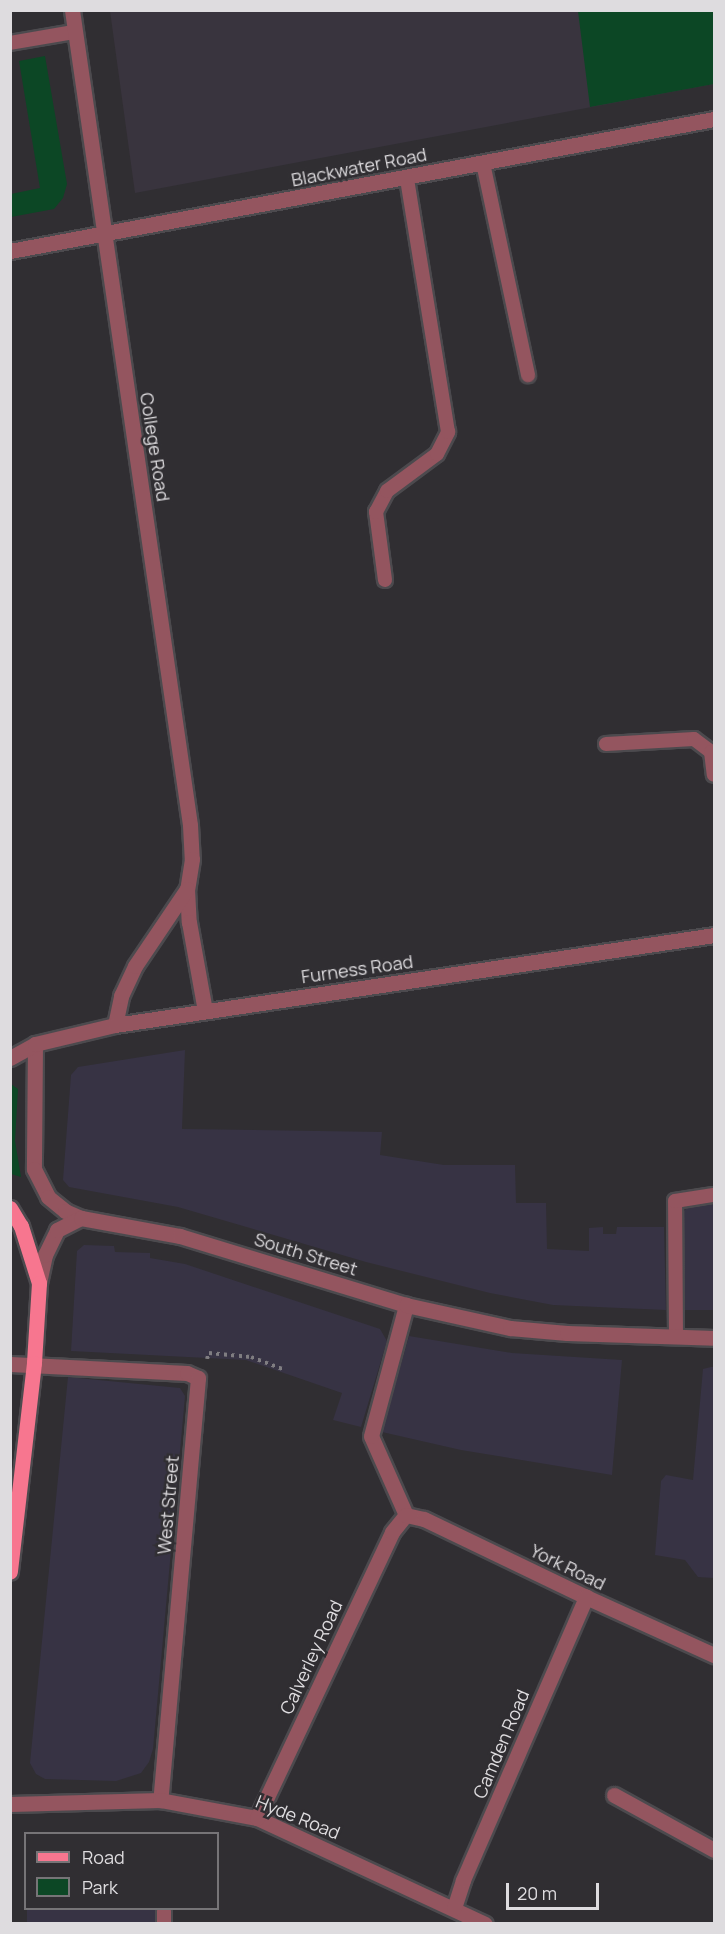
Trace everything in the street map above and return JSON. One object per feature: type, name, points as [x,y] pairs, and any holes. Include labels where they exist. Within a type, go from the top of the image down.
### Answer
[{"type":"main road","points":[[10,1572],[34,1363],[39,1282],[12,1210]]},
{"type":"street","name":"College Road","points":[[72,10],[190,825],[192,859],[187,889],[189,922],[205,1011]]},
{"type":"street","name":"Blackwater Road","points":[[10,251],[714,119]]},
{"type":"street","name":"College Road","points":[[115,1025],[122,996],[135,966],[187,889]]},
{"type":"street","name":"Furness Road","points":[[10,1058],[35,1044],[115,1025],[714,935]]},
{"type":"street","name":"South Street","points":[[35,1044],[34,1170],[48,1197],[65,1211],[81,1218],[180,1236],[406,1305],[510,1328],[714,1338]]},
{"type":"street","points":[[39,1282],[45,1255],[57,1230],[81,1218]]},
{"type":"street","points":[[406,1305],[371,1436],[406,1515]]},
{"type":"street","points":[[10,1364],[34,1363],[187,1373],[198,1378]]},
{"type":"street","name":"West Street","points":[[160,1800],[198,1378]]},
{"type":"street","name":"York Road","points":[[406,1515],[424,1519],[586,1597],[714,1655]]},
{"type":"street","name":"Calverley Road","points":[[257,1818],[392,1532],[406,1515]]},
{"type":"street","name":"Camden Road","points":[[454,1908],[463,1880],[586,1597]]},
{"type":"street","points":[[614,1795],[714,1850]]},
{"type":"street","name":"Hyde Road","points":[[10,1804],[160,1800],[257,1818],[484,1923]]},
{"type":"lane","points":[[10,43],[74,32]]},
{"type":"lane","points":[[483,163],[528,375]]},
{"type":"lane","points":[[385,580],[376,512],[387,491],[437,454],[448,432],[407,178]]},
{"type":"lane","points":[[606,744],[694,739],[711,752],[714,776]]},
{"type":"lane","points":[[675,1337],[675,1201],[714,1195]]},
{"type":"path","points":[[198,1378],[209,1353],[251,1357],[283,1369]]},
{"type":"shaded area","points":[[110,11],[714,11],[714,84],[135,193]]},
{"type":"shaded area","points":[[185,1050],[182,1129],[382,1132],[380,1155],[444,1165],[515,1165],[516,1203],[546,1203],[547,1249],[589,1251],[589,1228],[603,1227],[603,1234],[616,1234],[617,1227],[664,1227],[666,1310],[553,1305],[490,1293],[366,1262],[178,1207],[69,1187],[63,1180],[71,1075],[78,1067]]},
{"type":"shaded area","points":[[714,1204],[714,1310],[683,1310],[682,1213],[687,1208]]},
{"type":"shaded area","points":[[84,1245],[114,1246],[115,1252],[150,1253],[150,1258],[185,1264],[380,1329],[387,1341],[361,1427],[333,1420],[342,1393],[246,1360],[71,1351],[77,1251]]},
{"type":"shaded area","points":[[409,1336],[512,1353],[622,1360],[612,1475],[461,1450],[382,1432]]},
{"type":"shaded area","points":[[714,1367],[714,1578],[698,1577],[685,1560],[655,1555],[661,1481],[666,1475],[693,1480],[703,1369]]},
{"type":"shaded area","points":[[68,1377],[180,1388],[185,1396],[153,1749],[149,1762],[141,1773],[116,1781],[45,1779],[36,1774],[30,1763]]},
{"type":"shaded area","points":[[27,1910],[170,1910],[170,1923],[27,1923]]},
{"type":"green space","points":[[578,11],[714,11],[714,84],[590,107]]},
{"type":"green space","points":[[45,56],[67,184],[63,198],[54,209],[11,217],[11,194],[40,188],[19,61]]},
{"type":"green space","points":[[11,1084],[18,1089],[15,1141],[21,1177],[11,1174]]}]
